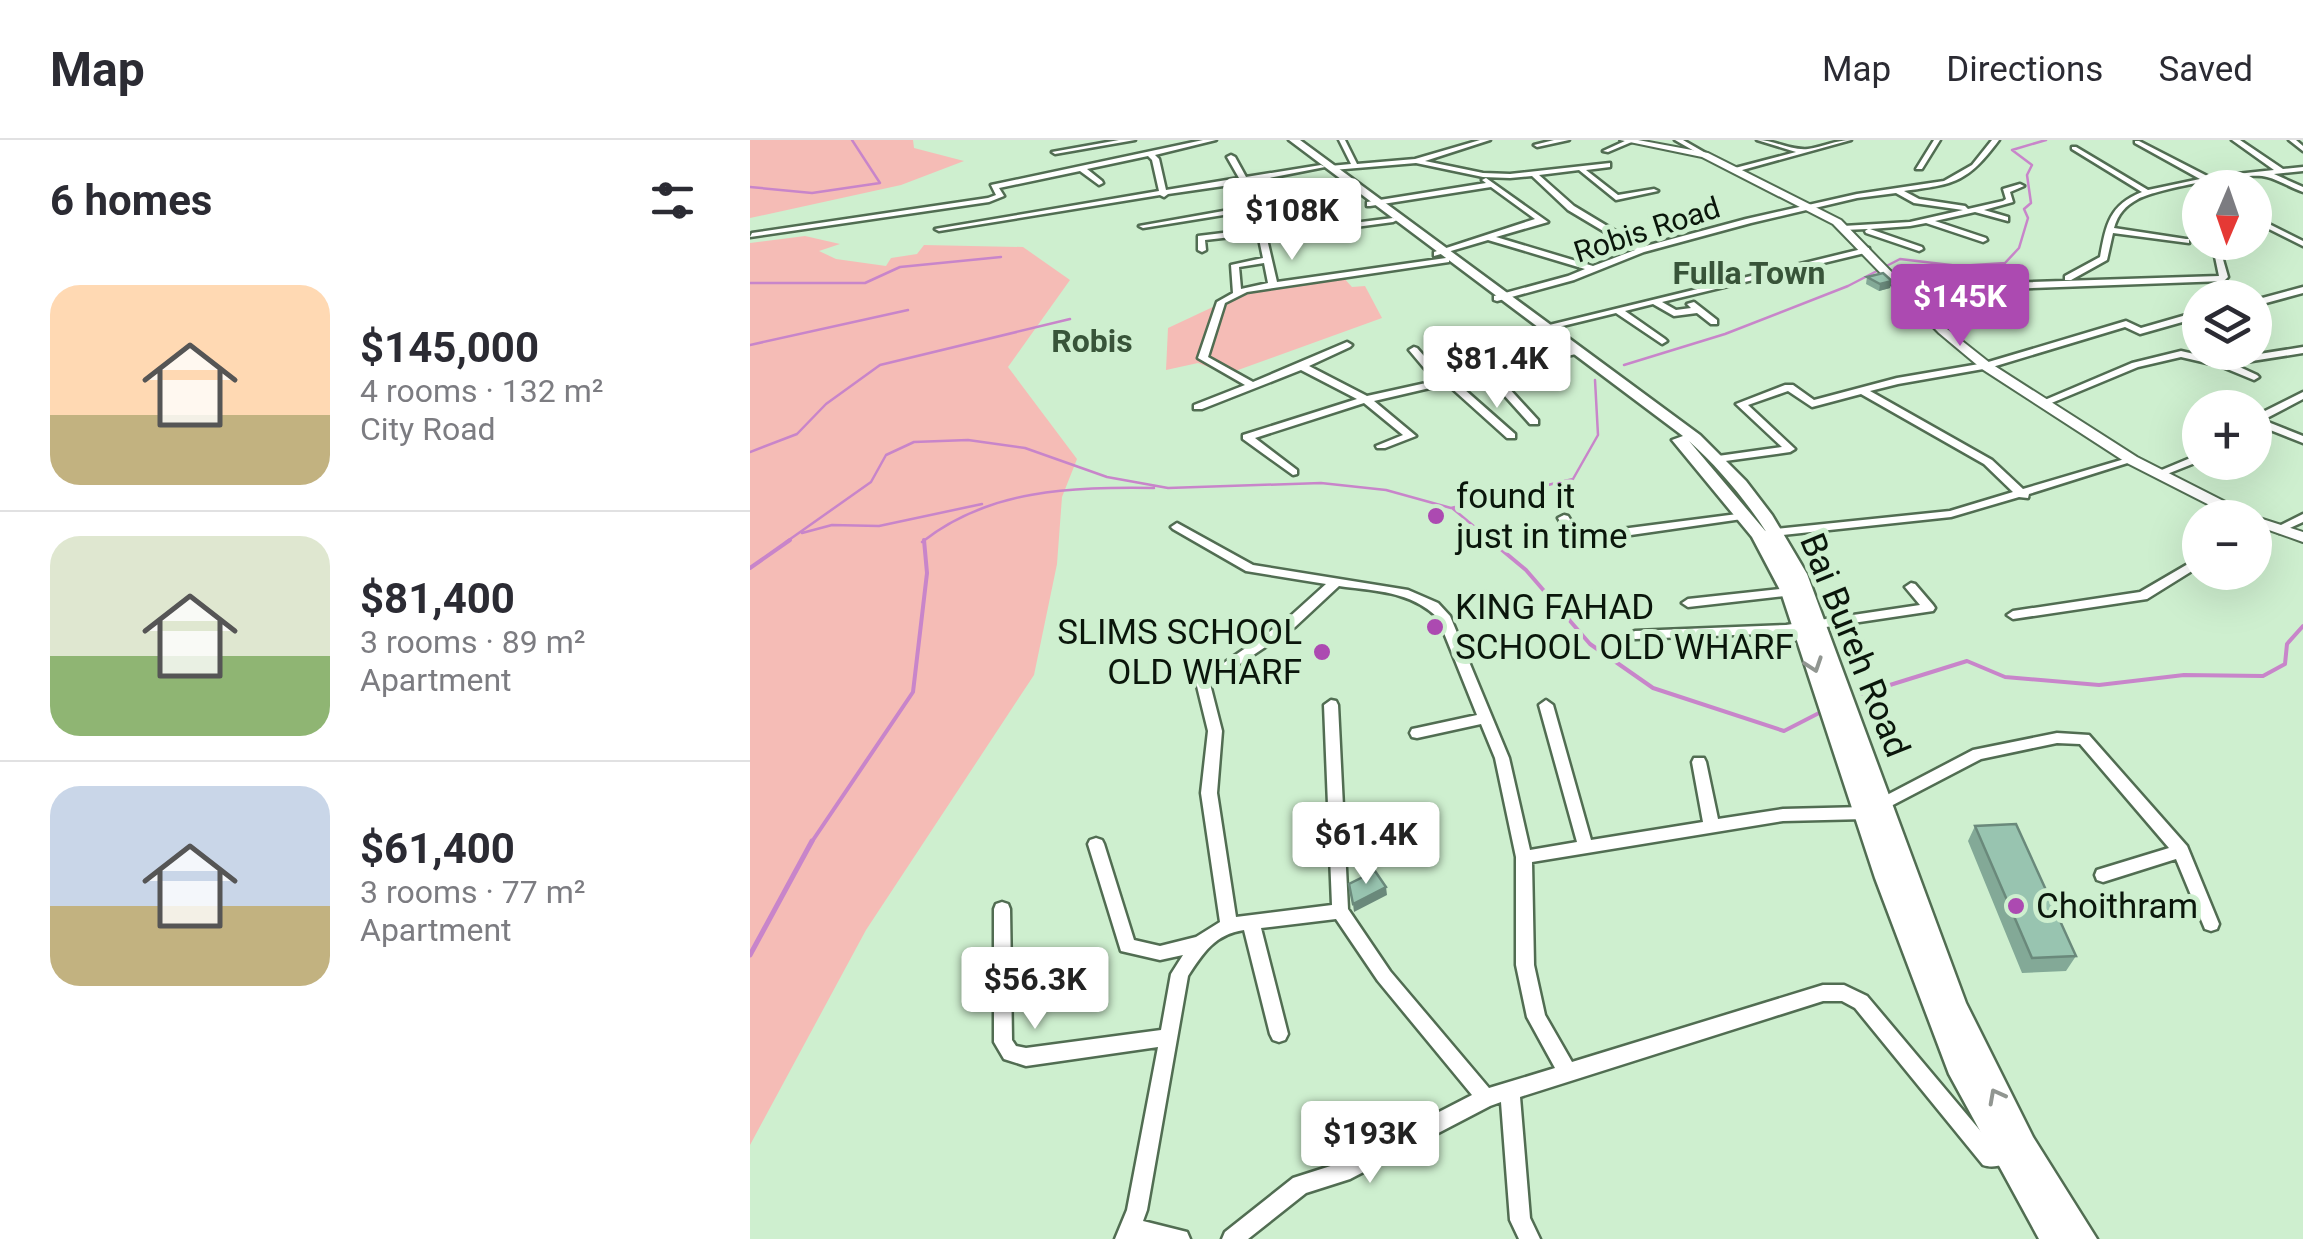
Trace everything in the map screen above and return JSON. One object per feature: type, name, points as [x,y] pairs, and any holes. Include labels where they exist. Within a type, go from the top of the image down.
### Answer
[{"type":"highway","name":"Bai Bureh Road","points":[[1284,140],[1443,256]]},
{"type":"highway","name":"Bai Bureh Road","points":[[1294,140],[1332,173]]},
{"type":"highway","name":"Bai Bureh Road","points":[[1375,204],[1546,328],[1684,443],[1745,516],[1768,534],[1790,592],[1809,624]]},
{"type":"highway","name":"Bai Bureh Road","points":[[1501,297],[1718,458],[1768,534],[1809,624],[1875,810],[1954,1006],[2056,1239]]},
{"type":"highway","name":"Bai Bureh Road","points":[[2015,1151],[2082,1239]]},
{"type":"main road","points":[[1627,141],[1704,155],[1812,207],[1843,228],[1943,331],[1986,366],[2132,460],[2211,500]]},
{"type":"main road","points":[[2272,526],[2303,537]]},
{"type":"street","points":[[1056,152],[1132,140]]},
{"type":"street","points":[[1170,140],[1180,148]]},
{"type":"street","points":[[752,235],[989,200],[1000,196],[994,187],[1214,140]]},
{"type":"street","points":[[1342,140],[1355,166]]},
{"type":"street","points":[[1142,226],[1247,209],[1253,200],[1355,166],[1416,161],[1487,140]]},
{"type":"street","points":[[1538,145],[1566,140]]},
{"type":"street","points":[[1678,140],[1704,155]]},
{"type":"street","points":[[1762,140],[1804,152]]},
{"type":"street","points":[[1738,170],[1848,140]]},
{"type":"street","points":[[1919,166],[1938,140]]},
{"type":"street","name":"Robis Road","points":[[1501,297],[1572,278],[1640,250],[1812,207],[1932,188],[1961,176],[1996,140]]},
{"type":"street","points":[[2235,140],[2282,172]]},
{"type":"street","points":[[2292,140],[2303,150]]},
{"type":"street","points":[[1606,152],[1627,141]]},
{"type":"street","points":[[2137,142],[2184,170]]},
{"type":"street","points":[[2074,148],[2148,193]]},
{"type":"street","points":[[1150,153],[1164,195]]},
{"type":"street","points":[[1230,157],[1244,180]]},
{"type":"street","points":[[1416,161],[1483,175],[1534,174],[1606,165]]},
{"type":"street","points":[[1080,167],[1098,183]]},
{"type":"street","points":[[1582,170],[1616,198],[1654,191]]},
{"type":"street","points":[[2272,173],[2300,172]]},
{"type":"street","points":[[940,229],[1045,209],[1164,195],[1244,180],[1332,173]]},
{"type":"street","points":[[1534,174],[1571,208],[1640,250]]},
{"type":"street","points":[[1252,385],[1206,362],[1202,354],[1221,302],[1273,285],[1443,256],[1542,221],[1483,175]]},
{"type":"street","points":[[2272,177],[2303,190]]},
{"type":"street","points":[[1375,204],[1490,184]]},
{"type":"street","points":[[1843,228],[1927,221],[2009,202],[2006,191],[2020,186]]},
{"type":"street","points":[[2058,282],[2104,258],[2121,206],[2148,193],[2182,186]]},
{"type":"street","points":[[1898,191],[1917,201],[2005,219]]},
{"type":"street","points":[[1247,209],[1262,234],[1273,285]]},
{"type":"street","points":[[1202,250],[1201,238],[1393,220]]},
{"type":"street","points":[[1927,221],[1984,240]]},
{"type":"street","points":[[1858,227],[1919,249]]},
{"type":"street","points":[[2272,228],[2303,244]]},
{"type":"street","points":[[2111,230],[2182,241]]},
{"type":"street","points":[[1489,238],[1590,268]]},
{"type":"street","points":[[1546,328],[1866,250]]},
{"type":"street","points":[[1237,294],[1235,265],[1266,260]]},
{"type":"street","points":[[1916,300],[2058,282],[2221,278],[2224,277],[2219,260]]},
{"type":"street","points":[[2005,286],[2017,299]]},
{"type":"street","points":[[2272,298],[2303,290]]},
{"type":"street","points":[[1679,295],[1714,322]]},
{"type":"street","points":[[1655,301],[1674,313],[1698,310]]},
{"type":"street","points":[[1618,310],[1662,341]]},
{"type":"street","points":[[1718,458],[1790,449],[1741,404],[1788,388],[1812,404],[1861,390],[1986,366],[2126,324],[2140,331],[2182,319]]},
{"type":"street","points":[[1198,408],[1347,345]]},
{"type":"street","points":[[1414,350],[1445,382],[1511,436]]},
{"type":"street","points":[[2272,355],[2303,350]]},
{"type":"street","points":[[1293,472],[1247,437],[1367,400],[1574,352]]},
{"type":"street","points":[[2045,402],[2135,365],[2182,354]]},
{"type":"street","points":[[1301,366],[1367,400],[1411,436],[1380,446]]},
{"type":"street","points":[[2238,370],[2254,377]]},
{"type":"street","points":[[1490,373],[1534,422]]},
{"type":"street","points":[[1861,390],[1988,462],[2024,496]]},
{"type":"street","points":[[2272,411],[2303,395]]},
{"type":"street","points":[[2272,427],[2303,440]]},
{"type":"street","points":[[1768,534],[1918,520],[2024,496],[2132,460]]},
{"type":"street","points":[[2158,474],[2182,464]]},
{"type":"street","points":[[1564,518],[1573,534],[1582,538],[1645,526],[1745,516]]},
{"type":"street","points":[[2279,528],[2303,517]]},
{"type":"street","points":[[1177,528],[1250,568],[1414,594],[1434,603],[1444,616],[1502,758],[1524,857],[1526,964],[1536,1017],[1566,1072]]},
{"type":"street","points":[[2013,615],[2143,596],[2182,572]]},
{"type":"street","points":[[1229,925],[1209,793],[1214,731],[1204,682],[1290,624],[1336,582]]},
{"type":"street","points":[[1635,635],[1809,624],[1928,608],[1911,587]]},
{"type":"street","points":[[1688,603],[1790,592]]},
{"type":"street","points":[[1331,705],[1340,911],[1384,976],[1486,1098]]},
{"type":"street","points":[[1546,705],[1586,848]]},
{"type":"street","points":[[1418,733],[1486,718]]},
{"type":"street","points":[[1524,857],[1804,813],[1875,810],[1978,754],[2057,738],[2084,739],[2181,851],[2211,924]]},
{"type":"street","points":[[1698,762],[1712,827]]},
{"type":"street","points":[[1096,844],[1127,946],[1160,953],[1200,943],[1229,925],[1340,911]]},
{"type":"street","points":[[2103,875],[2181,851]]},
{"type":"street","points":[[1002,908],[1003,1042],[1010,1053],[1026,1057],[1168,1037]]},
{"type":"street","points":[[1251,923],[1279,1034]]},
{"type":"street","points":[[1180,1239],[1127,1234],[1137,1210],[1180,974],[1200,943]]},
{"type":"street","points":[[1232,1239],[1300,1184],[1343,1172],[1486,1098],[1824,994],[1844,993],[1861,1002],[1990,1158],[2015,1151]]},
{"type":"street","points":[[1510,1090],[1520,1220],[1530,1239]]},
{"type":"shaded area","points":[[750,140],[913,140],[914,148],[964,161],[901,185],[750,218]]},
{"type":"shaded area","points":[[805,236],[840,244],[819,251],[836,259],[886,266],[891,258],[917,254],[924,245],[1023,247],[1070,280],[1008,367],[1077,459],[1062,497],[1057,564],[1034,675],[866,930],[750,1145],[750,243]]},
{"type":"shaded area","points":[[1342,276],[1352,287],[1365,286],[1382,318],[1227,374],[1198,363],[1166,370],[1168,328],[1247,291]]},
{"type":"building","points":[[1883,273],[1892,281],[1880,284],[1867,277]]},
{"type":"building","points":[[2016,824],[2076,956],[2032,958],[1975,826]]},
{"type":"building","points":[[1375,871],[1386,887],[1353,904],[1349,884]]},
{"type":"waterway","points":[[750,187],[812,193],[880,183],[852,140]]},
{"type":"waterway","points":[[1624,365],[1725,334],[1848,286],[1900,259],[1959,266],[2005,263],[2019,248],[2028,218],[2024,209],[2031,203],[2027,175],[2032,165],[2012,150],[2046,140]]},
{"type":"waterway","points":[[750,283],[865,283],[900,267],[1001,257]]},
{"type":"waterway","points":[[750,345],[908,310]]},
{"type":"waterway","points":[[750,452],[797,434],[826,404],[880,365],[1070,319]]},
{"type":"waterway","points":[[786,542],[871,482],[886,455],[914,442],[968,440],[1025,448],[1107,477],[1168,488],[1321,483],[1386,490],[1451,508],[1573,479],[1598,435],[1595,380]]},
{"type":"waterway","points":[[924,541],[948,524],[1003,501],[1062,491],[1154,488]]},
{"type":"waterway","points":[[802,533],[832,525],[879,526],[982,504]]},
{"type":"waterway","points":[[1452,508],[1493,542]]},
{"type":"waterway","points":[[750,568],[790,540]]},
{"type":"waterway","points":[[1490,540],[1526,570],[1590,644],[1653,688],[1784,731],[1821,712]]},
{"type":"waterway","points":[[811,843],[913,692],[927,573],[924,541]]},
{"type":"waterway","points":[[1861,694],[1967,661],[2005,677],[2099,685],[2184,675],[2263,676],[2285,664],[2287,644],[2303,626]]},
{"type":"waterway","points":[[750,955],[812,841]]},
{"type":"place","name":"found it just in time","points":[[1436,516]]},
{"type":"place","name":"KING FAHAD SCHOOL OLD WHARF","points":[[1435,627]]},
{"type":"place","name":"SLIMS SCHOOL OLD WHARF","points":[[1322,652]]},
{"type":"place","name":"Choithram","points":[[2016,906]]},
{"type":"district","name":"Fulla Town","points":[[1749,273]]},
{"type":"district","name":"Robis","points":[[1092,341]]}]
